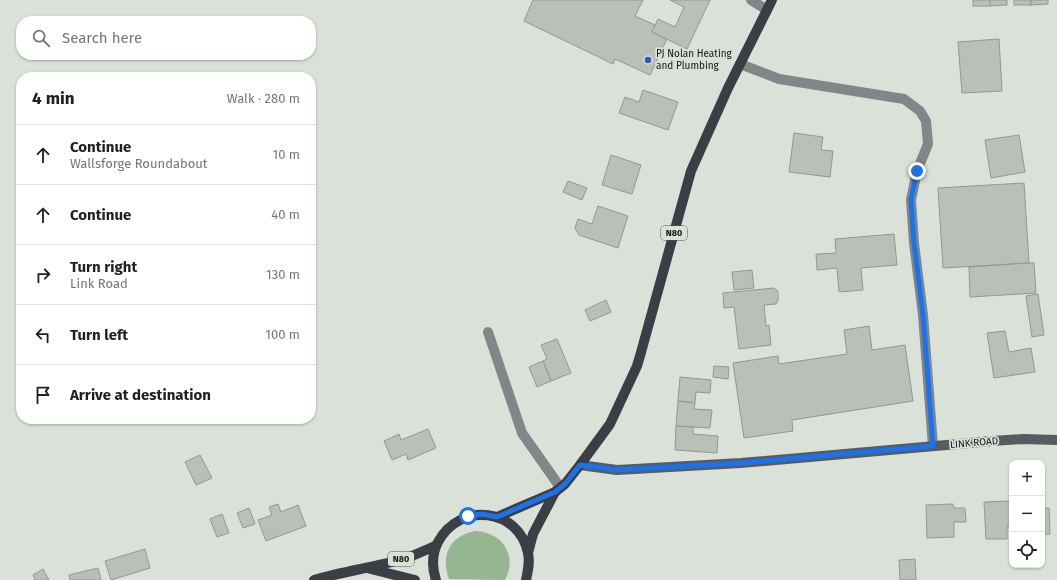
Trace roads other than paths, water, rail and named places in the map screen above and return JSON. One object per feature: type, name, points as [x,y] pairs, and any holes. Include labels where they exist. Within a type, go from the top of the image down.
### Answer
[{"type":"main road","name":"N80","points":[[497,517],[558,490],[565,484],[580,465],[610,424],[637,366],[691,171],[740,64],[772,0]]},
{"type":"main road","name":"N80","points":[[528,553],[533,534],[558,490]]},
{"type":"main road","name":"N80","points":[[436,580],[433,560],[436,546],[443,533],[454,523],[468,516],[482,514],[497,517],[512,525],[522,538],[528,553],[529,568],[526,580]]},
{"type":"main road","name":"N80","points":[[314,580],[407,558],[436,546]]},
{"type":"main road","name":"N80","points":[[366,568],[415,580]]},
{"type":"street","name":"LINK ROAD","points":[[580,465],[617,470],[741,463],[1023,439],[1057,440]]},
{"type":"lane","points":[[751,0],[766,10]]},
{"type":"lane","points":[[740,64],[779,78],[904,98],[920,111],[926,121],[928,144],[917,171],[911,200],[914,243],[923,315],[933,446]]},
{"type":"lane","points":[[488,332],[522,433],[558,490]]},
{"type":"place","name":"PJ Nolan Heating and Plumbing","points":[[648,60]]}]
